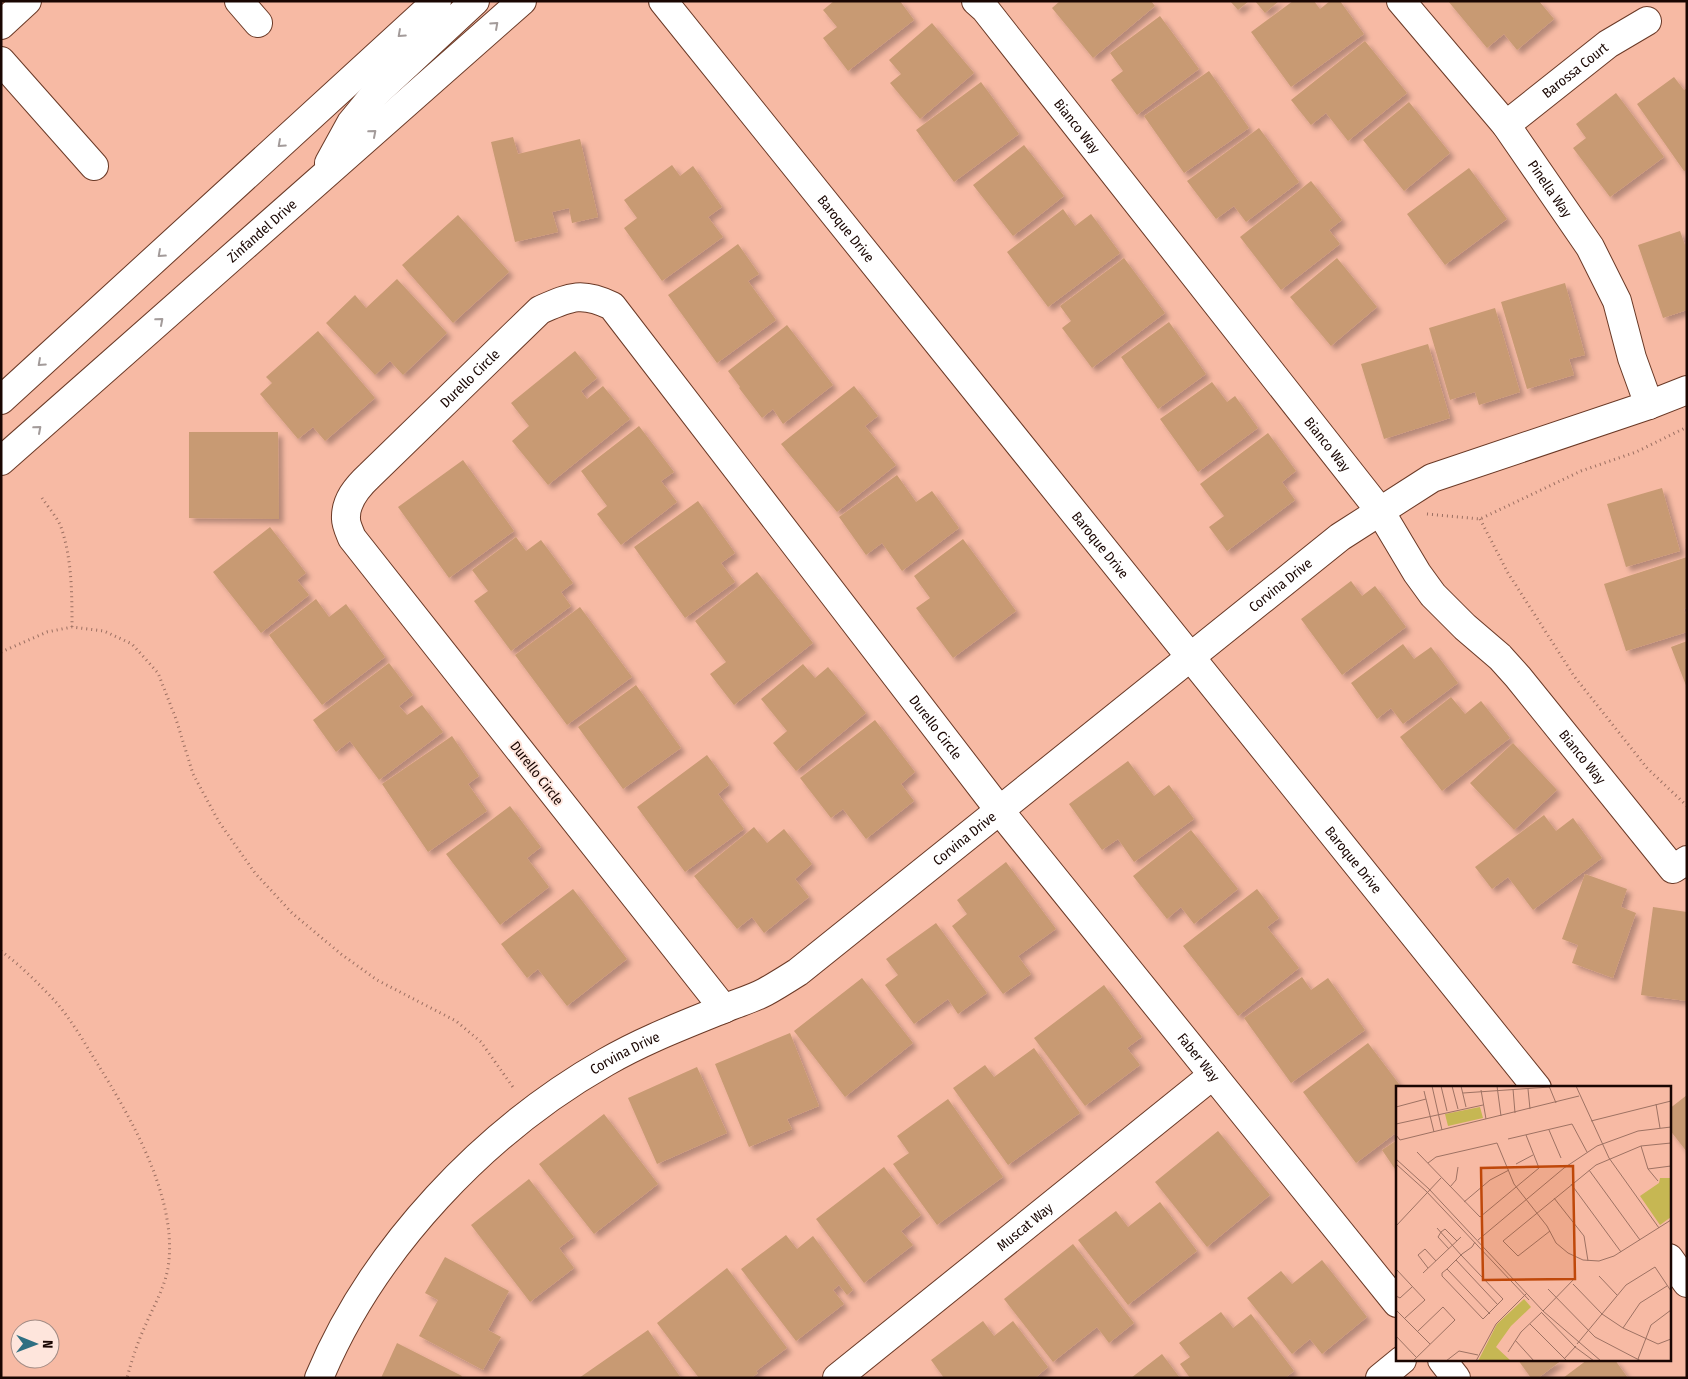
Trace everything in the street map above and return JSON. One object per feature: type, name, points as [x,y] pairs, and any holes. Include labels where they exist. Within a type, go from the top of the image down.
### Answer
[{"type":"street","points":[[1,26],[27,1]]},
{"type":"street","points":[[240,1],[258,23]]},
{"type":"street","points":[[1,400],[437,1]]},
{"type":"street","points":[[314,185],[338,148],[351,122],[374,94],[474,1]]},
{"type":"street","name":"Zinfandel Drive","points":[[1,461],[522,1]]},
{"type":"street","name":"Baroque Drive","points":[[664,1],[1535,1086]]},
{"type":"street","name":"Bianco Way","points":[[976,1],[991,17],[1380,511],[1417,573],[1433,595],[1465,627],[1500,657],[1518,677],[1673,869],[1687,860]]},
{"type":"street","name":"Pinella Way","points":[[1401,1],[1506,125],[1590,247],[1617,301],[1632,358],[1649,405]]},
{"type":"street","name":"Barossa Court","points":[[1506,125],[1608,44],[1647,21]]},
{"type":"street","points":[[1,60],[94,166]]},
{"type":"street","name":"Durello Circle","points":[[724,1009],[352,538],[346,520],[348,502],[360,485],[540,310],[576,296],[596,298],[612,306],[1000,811]]},
{"type":"street","name":"Corvina Drive","points":[[319,1378],[351,1314],[379,1270],[426,1209],[462,1171],[500,1136],[530,1112],[606,1062],[652,1038],[764,992],[798,972],[1340,537],[1432,478],[1649,405],[1687,390]]},
{"type":"street","name":"Faber Way","points":[[1000,811],[1396,1302]]},
{"type":"street","name":"Muscat Way","points":[[837,1378],[1214,1075]]},
{"type":"street","points":[[1670,1259],[1687,1283]]},
{"type":"street","points":[[1380,1378],[1400,1362]]},
{"type":"street","points":[[1444,1362],[1456,1378]]},
{"type":"path","points":[[1425,514],[1480,519],[1581,471],[1636,452],[1687,427]]},
{"type":"path","points":[[42,498],[60,526],[69,560],[72,589],[72,627]]},
{"type":"path","points":[[1480,519],[1508,573],[1574,676],[1646,768],[1687,806]]},
{"type":"path","points":[[1,652],[47,632],[72,627],[104,631],[132,644],[158,673],[176,719],[193,774],[219,822],[255,873],[292,913],[340,954],[377,980],[456,1021],[481,1042],[530,1112]]},
{"type":"path","points":[[1,951],[56,1002],[82,1039],[127,1113],[148,1159],[166,1212],[169,1259],[166,1281],[132,1356],[127,1378]]},
{"type":"building","points":[[834,1],[900,1],[914,20],[848,71],[823,38],[837,27],[823,10]]},
{"type":"building","points":[[1060,1],[1151,1],[1155,6],[1093,58],[1052,8]]},
{"type":"building","points":[[1230,1],[1249,1],[1238,10]]},
{"type":"building","points":[[1255,1],[1279,1],[1265,13]]},
{"type":"building","points":[[1293,1],[1314,1],[1320,9],[1330,1],[1340,1],[1364,34],[1291,87],[1251,32]]},
{"type":"building","points":[[1448,1],[1539,1],[1554,19],[1517,50],[1504,34],[1487,48]]},
{"type":"building","points":[[1160,16],[1199,69],[1137,115],[1111,80],[1123,71],[1110,53]]},
{"type":"building","points":[[932,23],[974,73],[920,119],[890,83],[901,74],[889,60]]},
{"type":"building","points":[[1365,41],[1407,93],[1348,141],[1326,113],[1311,125],[1291,100]]},
{"type":"building","points":[[1209,71],[1249,128],[1184,173],[1144,116]]},
{"type":"building","points":[[1674,77],[1684,90],[1687,88],[1687,170],[1684,171],[1637,104]]},
{"type":"building","points":[[981,82],[1019,134],[954,182],[916,130]]},
{"type":"building","points":[[1616,93],[1664,157],[1610,197],[1573,148],[1586,138],[1576,124]]},
{"type":"building","points":[[1409,102],[1450,153],[1404,191],[1363,140]]},
{"type":"building","points":[[1259,128],[1299,182],[1246,222],[1234,206],[1216,219],[1187,181]]},
{"type":"building","points":[[513,137],[518,154],[580,139],[598,217],[572,223],[569,208],[552,212],[558,232],[515,242],[491,142]]},
{"type":"building","points":[[1024,145],[1064,196],[1013,236],[973,185]]},
{"type":"building","points":[[672,165],[680,176],[693,166],[722,207],[708,217],[723,237],[662,281],[624,228],[637,218],[624,200]]},
{"type":"building","points":[[1469,168],[1507,219],[1445,265],[1407,214]]},
{"type":"building","points":[[1311,181],[1342,220],[1329,230],[1340,244],[1281,290],[1240,237]]},
{"type":"building","points":[[1063,209],[1075,226],[1091,214],[1120,253],[1048,307],[1007,252]]},
{"type":"building","points":[[458,215],[509,272],[453,323],[402,265]]},
{"type":"building","points":[[1680,231],[1685,245],[1687,245],[1687,310],[1663,318],[1638,245]]},
{"type":"building","points":[[738,244],[759,274],[748,281],[776,320],[717,363],[668,295]]},
{"type":"building","points":[[1124,258],[1165,313],[1092,368],[1062,328],[1071,321],[1060,306]]},
{"type":"building","points":[[1337,258],[1377,307],[1331,346],[1290,297]]},
{"type":"building","points":[[397,279],[447,333],[403,375],[390,361],[375,375],[326,323],[355,295],[366,308]]},
{"type":"building","points":[[1565,283],[1585,355],[1569,359],[1574,375],[1527,389],[1501,302]]},
{"type":"building","points":[[1495,308],[1520,392],[1479,405],[1475,392],[1450,400],[1429,328]]},
{"type":"building","points":[[1169,322],[1206,374],[1158,409],[1121,357]]},
{"type":"building","points":[[787,325],[833,385],[783,424],[773,409],[762,418],[728,371]]},
{"type":"building","points":[[318,331],[375,398],[325,441],[313,427],[298,439],[260,394],[272,383],[266,377]]},
{"type":"building","points":[[1428,344],[1450,418],[1384,439],[1361,364]]},
{"type":"building","points":[[575,351],[597,378],[581,391],[587,399],[603,386],[630,419],[548,485],[512,441],[529,426],[511,403]]},
{"type":"building","points":[[1212,382],[1227,402],[1235,396],[1258,428],[1198,472],[1160,419]]},
{"type":"building","points":[[854,386],[878,416],[865,426],[896,465],[837,512],[781,444]]},
{"type":"building","points":[[639,426],[674,472],[661,481],[677,502],[621,545],[597,514],[607,506],[581,471]]},
{"type":"building","points":[[189,432],[278,432],[279,519],[189,518]]},
{"type":"building","points":[[1268,433],[1296,471],[1282,482],[1295,500],[1227,551],[1209,527],[1224,516],[1200,484]]},
{"type":"building","points":[[463,460],[514,531],[449,578],[398,507]]},
{"type":"building","points":[[897,475],[916,502],[932,491],[959,528],[902,571],[882,543],[866,555],[839,517]]},
{"type":"building","points":[[1662,488],[1680,551],[1626,567],[1607,504]]},
{"type":"building","points":[[698,501],[735,553],[721,563],[735,582],[685,618],[634,547]]},
{"type":"building","points":[[270,527],[306,573],[297,580],[309,595],[261,633],[213,572]]},
{"type":"building","points":[[516,537],[526,551],[541,540],[573,583],[561,592],[571,606],[511,651],[474,601],[488,591],[472,570]]},
{"type":"building","points":[[963,539],[1016,611],[953,658],[916,608],[930,598],[914,576]]},
{"type":"building","points":[[1687,557],[1687,608],[1684,609],[1687,617],[1687,632],[1626,651],[1604,584]]},
{"type":"building","points":[[757,572],[813,643],[734,705],[710,674],[726,662],[695,621]]},
{"type":"building","points":[[1351,581],[1362,596],[1375,586],[1406,627],[1342,675],[1301,619]]},
{"type":"building","points":[[316,599],[329,617],[346,604],[385,657],[322,705],[269,635]]},
{"type":"building","points":[[580,607],[632,677],[567,725],[515,655]]},
{"type":"building","points":[[1687,641],[1687,688],[1671,647]]},
{"type":"building","points":[[1403,644],[1414,659],[1431,647],[1458,683],[1403,724],[1391,708],[1377,719],[1351,683]]},
{"type":"building","points":[[389,663],[413,695],[399,706],[407,715],[422,705],[443,732],[379,780],[350,741],[336,752],[313,720]]},
{"type":"building","points":[[803,664],[815,678],[828,667],[866,713],[796,771],[773,743],[787,731],[761,699]]},
{"type":"building","points":[[636,685],[681,748],[623,789],[578,727]]},
{"type":"building","points":[[1451,697],[1465,714],[1481,701],[1510,738],[1442,791],[1400,737]]},
{"type":"building","points":[[875,720],[915,772],[901,784],[914,801],[866,839],[843,809],[831,818],[800,778]]},
{"type":"building","points":[[452,736],[479,776],[468,784],[487,811],[428,852],[382,784]]},
{"type":"building","points":[[1513,743],[1557,790],[1514,830],[1470,783]]},
{"type":"building","points":[[707,755],[729,785],[718,794],[744,829],[685,872],[637,807]]},
{"type":"building","points":[[1128,761],[1154,796],[1169,785],[1194,819],[1134,862],[1118,839],[1102,850],[1069,804]]},
{"type":"building","points":[[510,806],[541,847],[527,858],[549,887],[500,925],[446,854]]},
{"type":"building","points":[[1544,815],[1556,831],[1573,818],[1602,858],[1533,910],[1508,877],[1492,889],[1475,867]]},
{"type":"building","points":[[754,827],[767,843],[784,829],[812,864],[795,879],[809,897],[764,933],[752,917],[737,929],[694,876]]},
{"type":"building","points":[[1191,830],[1238,889],[1194,924],[1181,907],[1167,919],[1133,876]]},
{"type":"building","points":[[1006,862],[1056,929],[1018,956],[1031,974],[1003,994],[952,926],[967,914],[957,900]]},
{"type":"building","points":[[1585,874],[1627,889],[1621,907],[1636,913],[1613,978],[1572,963],[1578,945],[1562,939]]},
{"type":"building","points":[[573,889],[627,959],[567,1006],[538,969],[527,978],[501,944]]},
{"type":"building","points":[[1257,889],[1279,918],[1267,927],[1299,968],[1238,1016],[1183,946]]},
{"type":"building","points":[[1653,907],[1687,912],[1687,1001],[1641,995]]},
{"type":"building","points":[[936,923],[987,993],[958,1014],[948,999],[914,1024],[885,985],[898,975],[886,959]]},
{"type":"building","points":[[1302,977],[1311,990],[1328,978],[1365,1030],[1291,1083],[1244,1018]]},
{"type":"building","points":[[862,978],[913,1043],[845,1097],[794,1031]]},
{"type":"building","points":[[1104,985],[1142,1037],[1127,1048],[1140,1065],[1085,1106],[1034,1038]]},
{"type":"building","points":[[790,1033],[819,1106],[787,1119],[792,1129],[749,1147],[715,1064]]},
{"type":"building","points":[[1368,1043],[1400,1086],[1396,1086],[1396,1133],[1356,1163],[1303,1092]]},
{"type":"building","points":[[1034,1048],[1080,1113],[1008,1165],[953,1088],[985,1065],[994,1077]]},
{"type":"building","points":[[697,1067],[727,1133],[657,1164],[628,1098]]},
{"type":"building","points":[[1687,1095],[1687,1152],[1670,1130],[1670,1108]]},
{"type":"building","points":[[948,1099],[1003,1177],[937,1225],[893,1164],[909,1153],[897,1136]]},
{"type":"building","points":[[604,1114],[658,1184],[594,1234],[539,1164]]},
{"type":"building","points":[[1218,1131],[1270,1195],[1207,1247],[1155,1182]]},
{"type":"building","points":[[1396,1141],[1396,1171],[1382,1150]]},
{"type":"building","points":[[884,1167],[921,1215],[901,1231],[913,1245],[864,1283],[816,1219]]},
{"type":"building","points":[[529,1179],[574,1237],[559,1248],[574,1268],[530,1302],[471,1225]]},
{"type":"building","points":[[1160,1202],[1197,1251],[1128,1305],[1078,1240],[1116,1211],[1128,1227]]},
{"type":"building","points":[[786,1235],[797,1249],[813,1236],[853,1290],[847,1295],[839,1285],[833,1290],[844,1304],[796,1341],[741,1269]]},
{"type":"building","points":[[1073,1244],[1134,1323],[1109,1343],[1097,1327],[1053,1362],[1004,1299]]},
{"type":"building","points":[[445,1257],[509,1291],[488,1330],[501,1337],[483,1370],[419,1336],[438,1300],[425,1293]]},
{"type":"building","points":[[1322,1260],[1367,1317],[1322,1354],[1310,1339],[1292,1354],[1247,1298],[1281,1271],[1292,1284]]},
{"type":"building","points":[[727,1268],[787,1348],[756,1371],[758,1373],[751,1378],[699,1378],[657,1323]]},
{"type":"building","points":[[1221,1312],[1233,1328],[1251,1314],[1294,1371],[1285,1378],[1190,1378],[1180,1364],[1190,1357],[1179,1343]]},
{"type":"building","points":[[983,1321],[994,1336],[1013,1321],[1048,1367],[1035,1378],[944,1378],[931,1360]]},
{"type":"building","points":[[648,1330],[681,1378],[579,1378]]},
{"type":"building","points":[[397,1343],[462,1376],[461,1378],[381,1378]]},
{"type":"building","points":[[1162,1354],[1180,1378],[1131,1378]]},
{"type":"building","points":[[1519,1362],[1559,1362],[1538,1378],[1531,1378]]},
{"type":"building","points":[[1584,1362],[1616,1362],[1628,1378],[1563,1378]]}]
